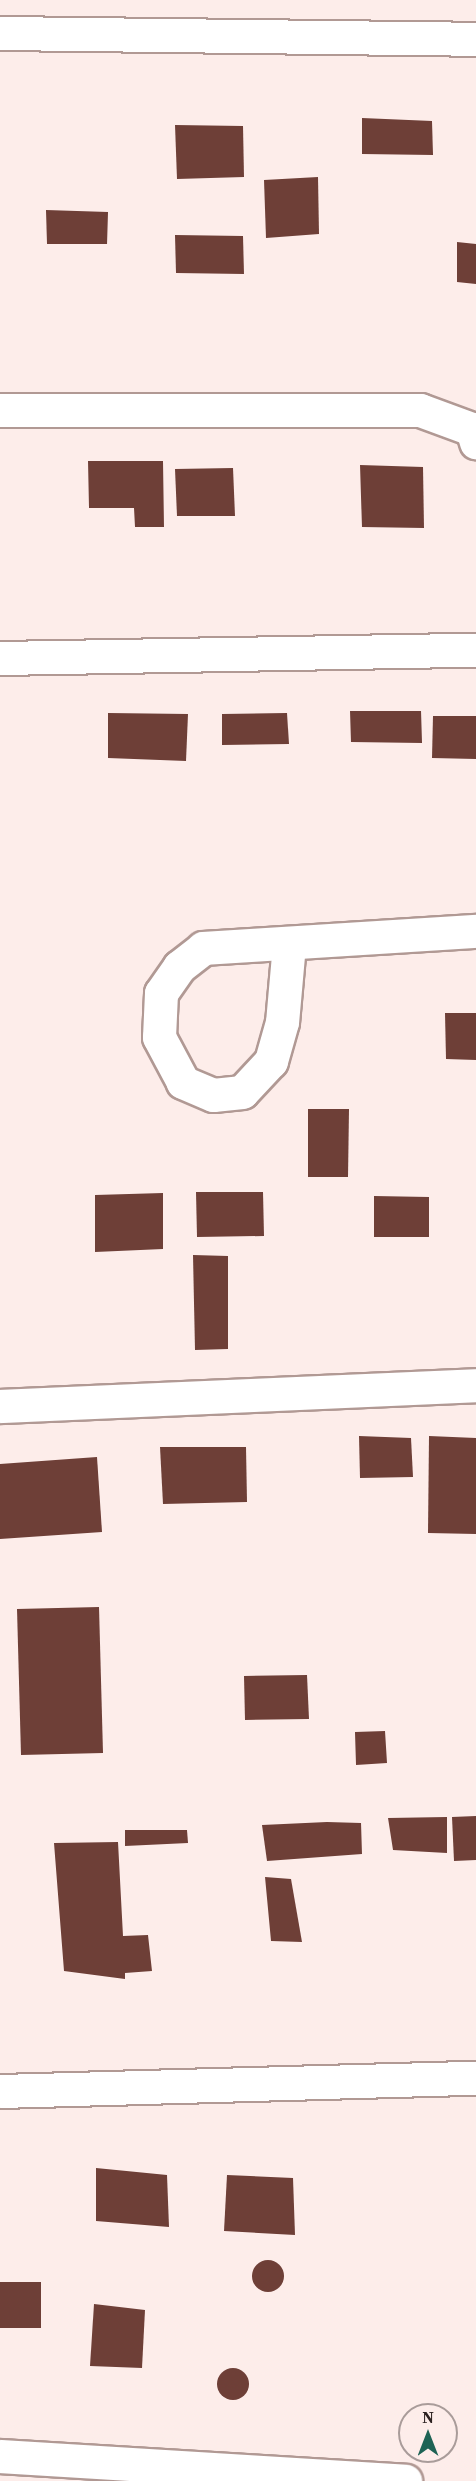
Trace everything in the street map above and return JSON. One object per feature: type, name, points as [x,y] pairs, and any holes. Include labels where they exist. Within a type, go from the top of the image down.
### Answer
[{"type":"street","points":[[0,33],[476,39]]},
{"type":"street","points":[[0,410],[420,410],[472,429],[476,442]]},
{"type":"street","points":[[0,658],[476,650]]},
{"type":"street","points":[[289,944],[282,1022],[272,1061],[242,1092],[213,1095],[183,1082],[159,1037],[161,993],[179,967],[203,948],[476,931]]},
{"type":"street","points":[[0,1406],[476,1385]]},
{"type":"street","points":[[0,2091],[476,2078]]},
{"type":"street","points":[[0,2456],[405,2481]]},
{"type":"building","points":[[362,118],[432,121],[433,155],[362,154]]},
{"type":"building","points":[[175,125],[243,126],[244,177],[177,179]]},
{"type":"building","points":[[318,177],[319,234],[266,238],[264,180]]},
{"type":"building","points":[[46,210],[108,212],[107,244],[47,244]]},
{"type":"building","points":[[175,235],[243,236],[244,274],[176,273]]},
{"type":"building","points":[[457,242],[476,244],[476,284],[457,282]]},
{"type":"building","points":[[88,461],[163,461],[164,527],[135,527],[134,508],[89,508]]},
{"type":"building","points":[[360,465],[423,467],[424,528],[362,527]]},
{"type":"building","points":[[233,468],[235,516],[177,516],[175,469]]},
{"type":"building","points":[[350,711],[421,711],[422,743],[351,742]]},
{"type":"building","points":[[108,713],[188,714],[186,761],[108,758]]},
{"type":"building","points":[[287,713],[289,744],[222,745],[222,714]]},
{"type":"building","points":[[433,716],[476,716],[476,759],[432,758]]},
{"type":"building","points":[[445,1013],[476,1013],[476,1060],[446,1059]]},
{"type":"building","points":[[308,1109],[349,1109],[348,1177],[308,1177]]},
{"type":"building","points":[[196,1192],[263,1192],[264,1236],[197,1237]]},
{"type":"building","points":[[163,1193],[163,1249],[95,1252],[95,1195]]},
{"type":"building","points":[[374,1196],[429,1197],[429,1237],[374,1237]]},
{"type":"building","points":[[193,1255],[228,1256],[228,1349],[195,1350]]},
{"type":"building","points":[[359,1436],[411,1438],[413,1477],[360,1478]]},
{"type":"building","points":[[429,1436],[476,1438],[476,1534],[428,1533]]},
{"type":"building","points":[[160,1447],[246,1447],[247,1502],[163,1504]]},
{"type":"building","points":[[97,1457],[102,1532],[0,1539],[0,1464]]},
{"type":"building","points":[[99,1607],[103,1753],[21,1755],[17,1609]]},
{"type":"building","points":[[307,1675],[309,1719],[245,1720],[244,1676]]},
{"type":"building","points":[[385,1731],[387,1763],[356,1765],[355,1732]]},
{"type":"building","points":[[476,1816],[476,1860],[454,1861],[452,1817]]},
{"type":"building","points":[[447,1817],[447,1853],[393,1850],[388,1818]]},
{"type":"building","points":[[361,1823],[362,1854],[267,1861],[262,1825]]},
{"type":"building","points":[[125,1830],[187,1830],[188,1843],[125,1846]]},
{"type":"building","points":[[118,1842],[123,1936],[148,1935],[152,1971],[125,1973],[125,1979],[64,1971],[54,1843]]},
{"type":"building","points":[[265,1877],[291,1879],[302,1942],[271,1941]]},
{"type":"building","points":[[96,2168],[167,2175],[169,2227],[96,2221]]},
{"type":"building","points":[[227,2175],[293,2178],[295,2235],[224,2231]]},
{"type":"building","points":[[268,2260],[280,2264],[284,2276],[280,2288],[268,2292],[256,2288],[252,2276],[256,2264]]},
{"type":"building","points":[[0,2282],[41,2282],[41,2328],[0,2328]]},
{"type":"building","points":[[94,2304],[145,2310],[142,2368],[90,2366]]},
{"type":"building","points":[[233,2368],[245,2372],[249,2384],[245,2396],[233,2400],[221,2396],[217,2384],[221,2372]]}]
